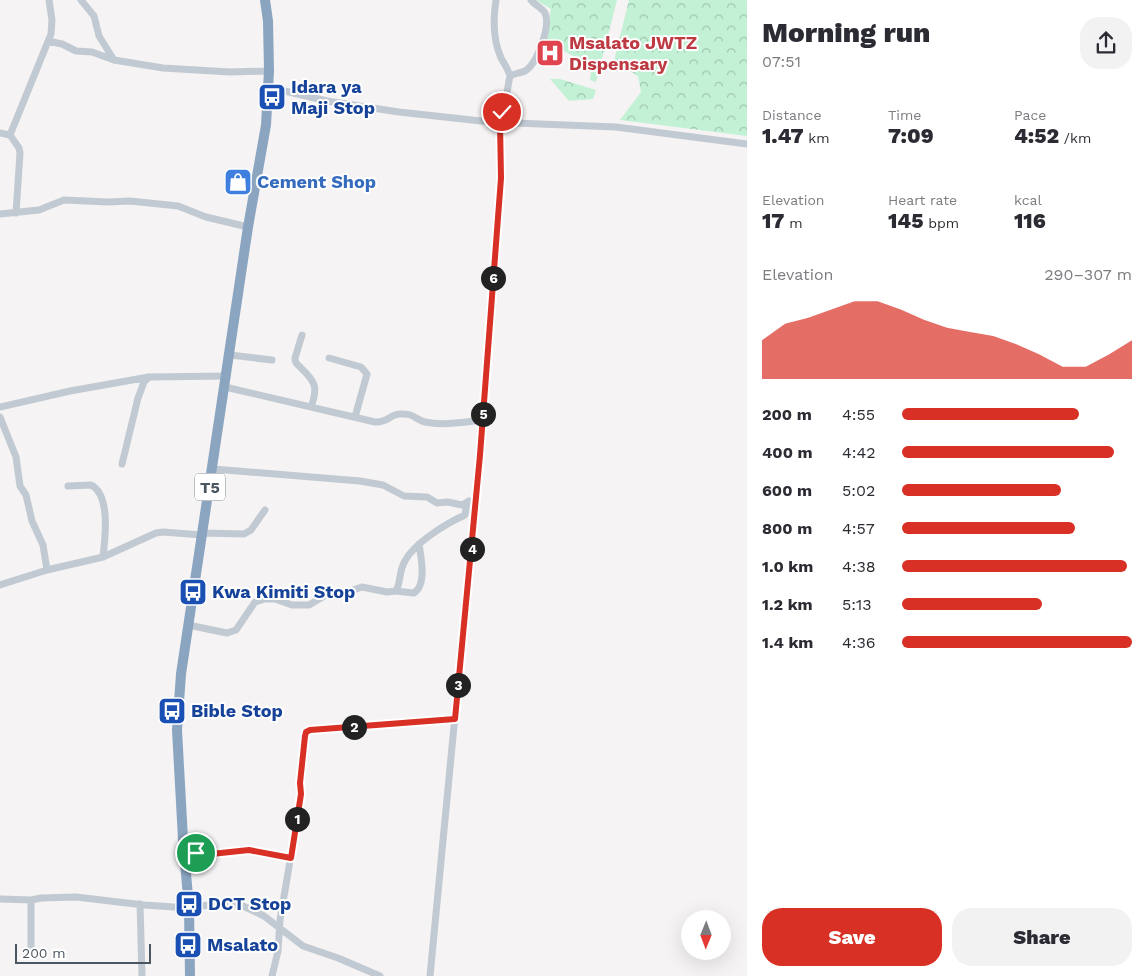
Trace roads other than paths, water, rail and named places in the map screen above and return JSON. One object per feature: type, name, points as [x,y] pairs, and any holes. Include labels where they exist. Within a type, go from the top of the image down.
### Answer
[{"type":"highway","name":"T5","points":[[190,976],[188,908],[177,730],[181,674],[248,227],[266,125],[269,71],[268,21],[265,0]]},
{"type":"street","points":[[10,135],[48,41],[52,25],[49,0]]},
{"type":"street","points":[[81,0],[94,16],[99,36],[114,60]]},
{"type":"street","points":[[490,122],[496,120],[501,114],[510,76],[508,67],[501,57],[496,36],[493,18],[496,0]]},
{"type":"street","points":[[510,76],[525,71],[533,63],[546,32],[547,20],[544,11],[530,0]]},
{"type":"street","points":[[48,41],[62,44],[76,51],[92,52],[114,60],[178,69],[230,72],[269,71]]},
{"type":"street","points":[[268,87],[327,101],[370,108],[500,123],[615,127],[747,144]]},
{"type":"street","points":[[430,976],[483,420],[501,178],[500,123]]},
{"type":"street","points":[[0,133],[10,135],[19,148],[16,213]]},
{"type":"street","points":[[0,214],[39,210],[64,200],[130,201],[178,206],[206,217],[248,227]]},
{"type":"street","points":[[302,335],[295,362],[311,378],[316,388],[311,407]]},
{"type":"street","points":[[230,355],[272,360]]},
{"type":"street","points":[[329,358],[361,367],[365,370],[366,374],[355,417]]},
{"type":"street","points":[[0,407],[70,391],[149,377],[226,382],[311,407],[382,423],[398,413],[412,415],[419,420],[434,423],[483,420]]},
{"type":"street","points":[[122,464],[138,398],[144,382],[149,377]]},
{"type":"street","points":[[0,417],[16,457],[20,486],[26,496],[32,521],[43,545],[48,570]]},
{"type":"street","points":[[213,468],[360,481],[382,485],[402,496],[430,497],[438,503],[445,502],[462,505],[467,503],[477,492]]},
{"type":"street","points":[[68,486],[93,485],[99,492],[106,525],[103,557]]},
{"type":"street","points":[[396,591],[404,561],[419,544],[451,522],[465,515],[467,503]]},
{"type":"street","points":[[0,586],[48,570],[103,557],[163,532],[244,534],[251,530],[265,510]]},
{"type":"street","points":[[188,625],[227,633],[236,630],[251,607],[260,600],[275,599],[292,605],[302,606],[309,605],[326,595],[347,592],[362,587],[387,592],[414,593],[419,589],[423,566],[419,544]]},
{"type":"street","points":[[272,976],[279,945],[279,928],[301,794],[301,775],[306,732],[314,729],[455,719]]},
{"type":"street","points":[[183,839],[199,855],[249,850],[291,858]]},
{"type":"street","points":[[0,900],[31,900],[60,897],[92,898],[188,908],[222,903],[243,906],[264,916],[304,946],[380,976]]},
{"type":"street","points":[[31,900],[31,954]]},
{"type":"street","points":[[140,904],[142,976]]},
{"type":"place","name":"Msalato JWTZ Dispensary","points":[[550,53]]},
{"type":"place","name":"Idara ya Maji Stop","points":[[272,97]]},
{"type":"place","name":"Cement Shop","points":[[238,182]]},
{"type":"place","name":"Kwa Kimiti Stop","points":[[193,592]]},
{"type":"place","name":"Bible Stop","points":[[172,711]]},
{"type":"place","name":"DCT Stop","points":[[189,904]]},
{"type":"place","name":"Msalato","points":[[188,945]]}]
